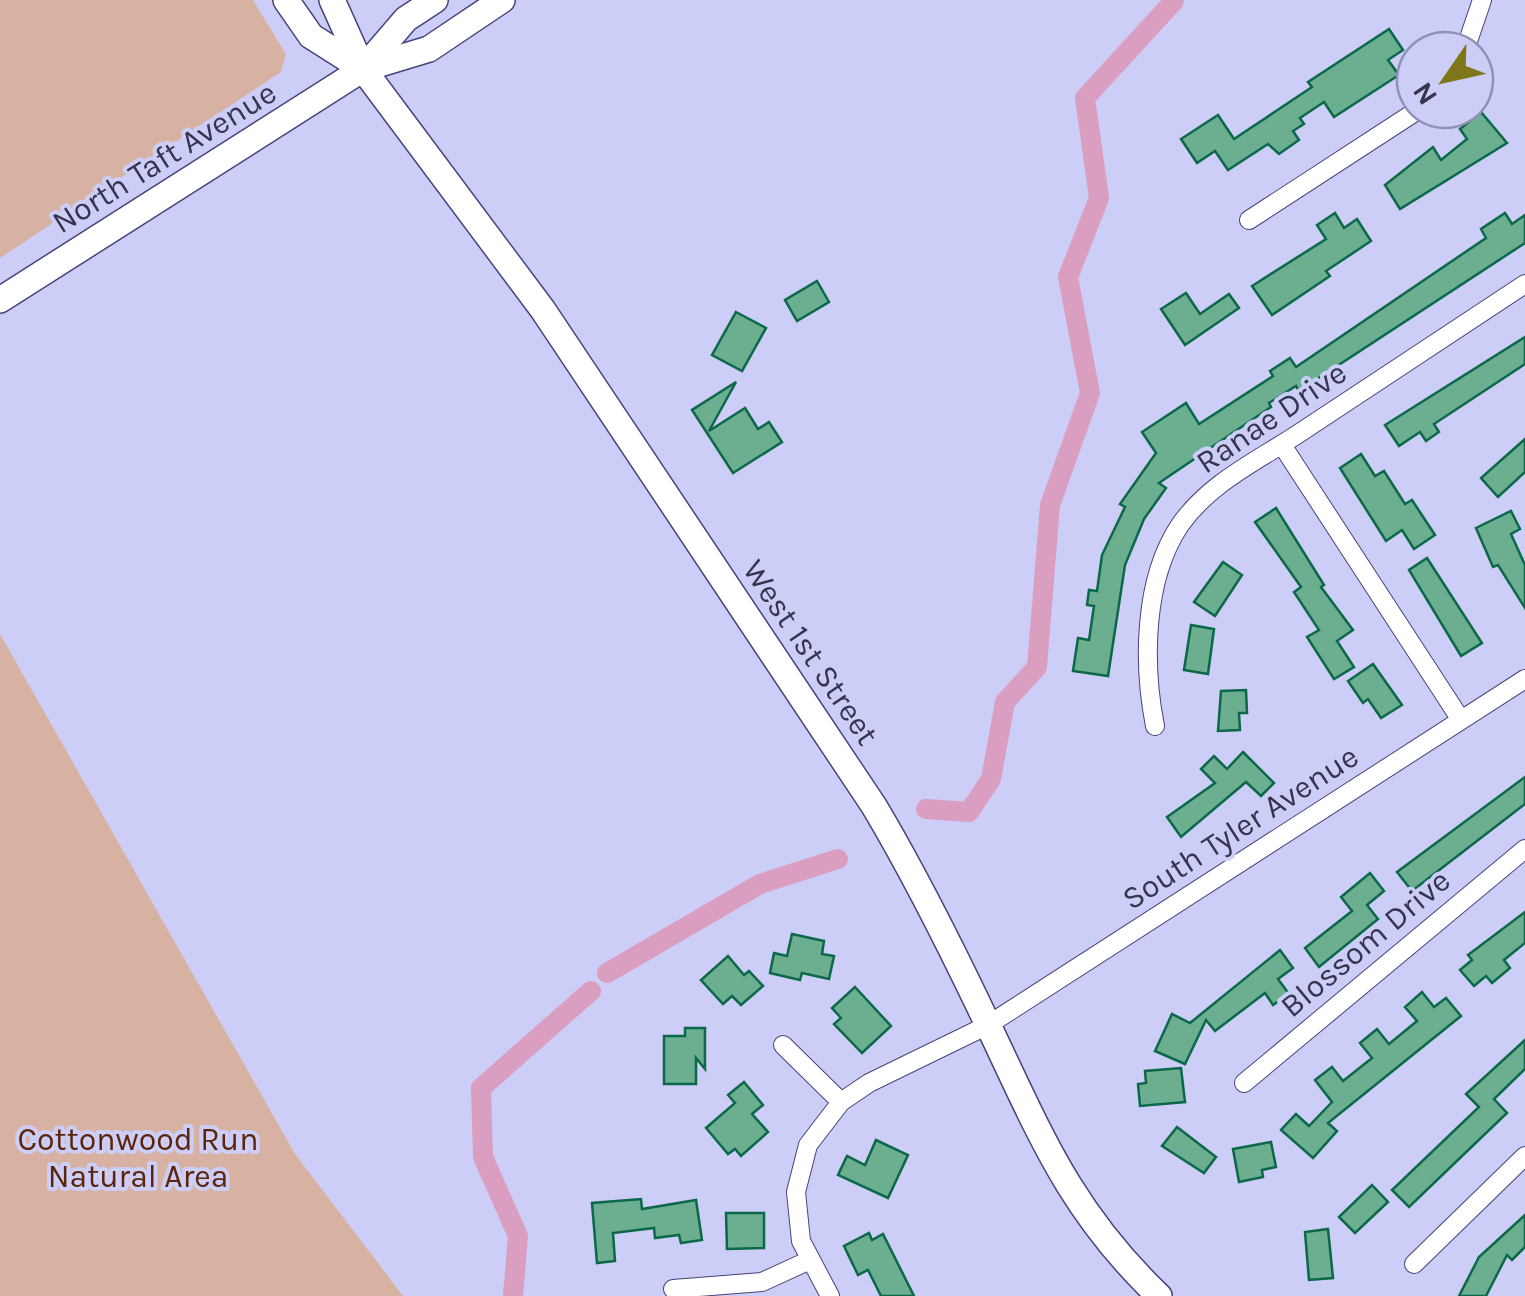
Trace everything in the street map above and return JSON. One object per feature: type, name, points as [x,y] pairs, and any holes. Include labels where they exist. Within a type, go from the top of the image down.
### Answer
[{"type":"main road","name":"West 1st Street","points":[[286,0],[311,36],[362,69]]},
{"type":"main road","name":"West 1st Street","points":[[332,0],[362,69],[543,310],[874,806],[914,874],[1062,1181],[1113,1251],[1159,1296]]},
{"type":"main road","points":[[362,69],[406,19],[435,0]]},
{"type":"main road","points":[[362,69],[429,49],[502,0]]},
{"type":"main road","name":"North Taft Avenue","points":[[0,300],[362,69]]},
{"type":"street","points":[[1472,30],[1482,0]]},
{"type":"street","points":[[1249,220],[1395,125]]},
{"type":"street","name":"Ranae Drive","points":[[1155,726],[1146,681],[1151,618],[1170,542],[1207,496],[1525,284]]},
{"type":"street","points":[[1282,445],[1461,720]]},
{"type":"street","name":"South Tyler Avenue","points":[[841,1102],[869,1083],[988,1025],[1525,679]]},
{"type":"street","name":"Blossom Drive","points":[[1244,1083],[1525,849]]},
{"type":"street","points":[[783,1045],[841,1102],[808,1146],[798,1176],[797,1226],[830,1296]]},
{"type":"street","points":[[1414,1264],[1525,1156]]},
{"type":"street","points":[[673,1289],[762,1282],[810,1260]]},
{"type":"green space","points":[[0,0],[253,0],[286,54],[281,72],[0,258]]},
{"type":"green space","name":"Cottonwood Run Natural Area","points":[[0,634],[295,1154],[403,1296],[0,1296]]},
{"type":"building","points":[[1389,29],[1395,38],[1395,55],[1388,60],[1395,78],[1334,117],[1324,102],[1300,118],[1304,124],[1293,131],[1299,140],[1279,154],[1268,144],[1228,170],[1215,151],[1197,163],[1181,139],[1218,115],[1234,139],[1312,87],[1308,82]]},
{"type":"building","points":[[1495,129],[1507,143],[1400,209],[1385,185],[1433,147],[1441,160],[1467,139],[1461,130]]},
{"type":"building","points":[[1335,213],[1344,228],[1357,219],[1371,241],[1326,271],[1330,276],[1272,315],[1252,286],[1326,239],[1317,225]]},
{"type":"building","points":[[1505,213],[1512,224],[1525,215],[1525,243],[1299,391],[1296,386],[1269,403],[1271,407],[1159,483],[1166,488],[1144,519],[1125,565],[1108,676],[1073,671],[1078,638],[1089,640],[1094,606],[1087,605],[1089,590],[1097,591],[1102,555],[1125,507],[1120,504],[1156,453],[1142,432],[1186,403],[1199,424],[1273,376],[1270,371],[1290,358],[1296,367],[1486,238],[1481,229]]},
{"type":"building","points":[[817,281],[829,302],[797,321],[785,300]]},
{"type":"building","points":[[1186,293],[1200,314],[1229,294],[1239,308],[1185,345],[1161,309]]},
{"type":"building","points":[[736,312],[766,328],[742,371],[712,355]]},
{"type":"building","points":[[1525,337],[1525,364],[1434,424],[1439,432],[1426,441],[1420,432],[1399,446],[1385,425]]},
{"type":"building","points":[[736,382],[709,431],[745,408],[758,429],[769,422],[782,442],[733,473],[692,410]]},
{"type":"building","points":[[1525,439],[1525,472],[1498,497],[1481,478]]},
{"type":"building","points":[[1361,454],[1375,476],[1384,471],[1405,504],[1412,500],[1435,535],[1414,549],[1402,530],[1386,541],[1340,468]]},
{"type":"building","points":[[1276,508],[1324,585],[1321,587],[1353,630],[1337,641],[1354,667],[1334,679],[1307,637],[1319,630],[1294,592],[1301,587],[1255,522]]},
{"type":"building","points":[[1511,511],[1520,529],[1511,534],[1525,565],[1525,608],[1498,565],[1493,567],[1476,528]]},
{"type":"building","points":[[1427,558],[1482,643],[1461,656],[1409,570]]},
{"type":"building","points":[[1223,562],[1242,575],[1215,616],[1194,602]]},
{"type":"building","points":[[1191,625],[1214,629],[1208,674],[1184,670]]},
{"type":"building","points":[[1373,664],[1402,705],[1381,718],[1368,699],[1363,703],[1348,681]]},
{"type":"building","points":[[1246,690],[1247,713],[1239,713],[1240,730],[1218,731],[1221,691]]},
{"type":"building","points":[[1243,752],[1274,783],[1261,796],[1246,782],[1181,837],[1167,817],[1215,783],[1201,769],[1214,756],[1227,769]]},
{"type":"building","points":[[1525,777],[1525,804],[1412,891],[1397,872]]},
{"type":"building","points":[[1370,873],[1384,891],[1367,905],[1378,919],[1319,967],[1305,948],[1352,911],[1341,897]]},
{"type":"building","points":[[1525,912],[1525,943],[1504,960],[1510,968],[1492,983],[1486,976],[1474,986],[1460,970],[1472,960],[1468,955]]},
{"type":"building","points":[[792,934],[824,941],[822,954],[834,956],[829,979],[802,973],[800,980],[770,973],[774,953],[787,956]]},
{"type":"building","points":[[1280,950],[1293,968],[1278,979],[1289,994],[1273,1005],[1265,993],[1215,1031],[1206,1020],[1185,1064],[1155,1051],[1172,1014],[1190,1023]]},
{"type":"building","points":[[728,956],[744,975],[749,971],[763,986],[741,1005],[732,996],[723,1004],[701,980]]},
{"type":"building","points":[[855,987],[891,1026],[862,1053],[834,1024],[841,1018],[832,1008]]},
{"type":"building","points":[[1422,992],[1434,1007],[1446,998],[1461,1016],[1328,1123],[1337,1131],[1313,1158],[1281,1130],[1296,1114],[1309,1126],[1332,1102],[1315,1080],[1332,1067],[1343,1081],[1372,1058],[1360,1043],[1377,1029],[1389,1044],[1417,1021],[1405,1007]]},
{"type":"building","points":[[685,1028],[705,1028],[705,1069],[696,1058],[696,1084],[664,1084],[664,1036],[685,1036]]},
{"type":"building","points":[[1525,1040],[1525,1069],[1494,1099],[1507,1113],[1409,1207],[1392,1190],[1479,1107],[1466,1094]]},
{"type":"building","points":[[1181,1068],[1185,1102],[1140,1106],[1138,1084],[1146,1083],[1145,1071]]},
{"type":"building","points":[[744,1082],[763,1105],[752,1114],[768,1132],[741,1156],[735,1149],[728,1154],[706,1128],[735,1103],[728,1095]]},
{"type":"building","points":[[1177,1127],[1216,1157],[1204,1173],[1162,1146]]},
{"type":"building","points":[[876,1140],[908,1155],[888,1198],[838,1175],[847,1156],[865,1165]]},
{"type":"building","points":[[1271,1142],[1276,1167],[1262,1170],[1263,1177],[1239,1182],[1233,1149]]},
{"type":"building","points":[[1372,1185],[1388,1202],[1355,1233],[1339,1217]]},
{"type":"building","points":[[641,1199],[642,1209],[696,1200],[702,1240],[681,1243],[679,1235],[655,1238],[654,1228],[613,1233],[615,1261],[597,1263],[592,1203]]},
{"type":"building","points":[[726,1213],[764,1213],[764,1248],[727,1249]]},
{"type":"building","points":[[1525,1215],[1525,1247],[1512,1260],[1507,1255],[1486,1296],[1459,1296],[1479,1257]]},
{"type":"building","points":[[1328,1229],[1333,1278],[1309,1280],[1305,1232]]},
{"type":"building","points":[[869,1233],[872,1240],[883,1234],[914,1296],[881,1296],[868,1270],[858,1275],[844,1246]]},
{"type":"waterway","points":[[926,809],[969,812],[991,779],[1005,702],[1037,667],[1050,505],[1090,393],[1068,277],[1099,198],[1085,98],[1174,1]]},
{"type":"waterway","points":[[607,973],[760,884],[838,859]]},
{"type":"waterway","points":[[513,1296],[518,1236],[483,1157],[481,1088],[591,991]]}]
